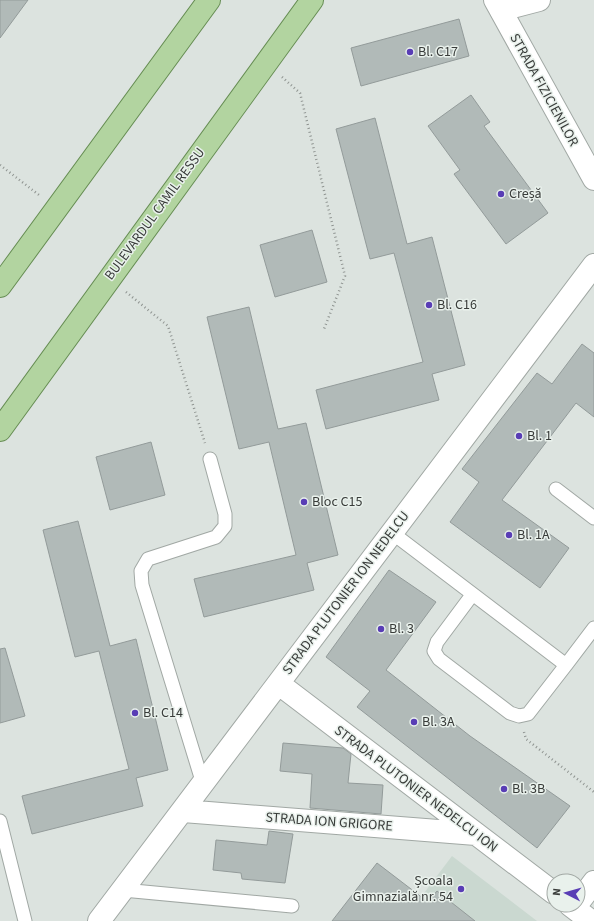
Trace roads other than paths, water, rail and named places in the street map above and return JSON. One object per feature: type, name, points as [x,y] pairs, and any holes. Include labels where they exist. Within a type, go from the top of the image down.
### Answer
[{"type":"main road","points":[[0,286],[210,0]]},
{"type":"main road","name":"BULEVARDUL CAMIL RESSU","points":[[0,430],[108,278],[312,0]]},
{"type":"street","points":[[498,5],[539,0]]},
{"type":"street","name":"STRADA FIZICIENILOR","points":[[498,5],[594,179]]},
{"type":"street","name":"STRADA PLUTONIER ION NEDELCU","points":[[99,921],[279,684],[391,532],[594,265]]},
{"type":"street","name":"STRADA PLUTONIER NEDELCU ION","points":[[279,684],[546,887]]},
{"type":"street","name":"STRADA ION GRIGORE","points":[[183,811],[476,834]]},
{"type":"street","points":[[586,895],[594,882]]},
{"type":"lane","points":[[203,784],[142,585],[141,571],[148,559],[216,537],[225,526],[225,514],[210,459]]},
{"type":"lane","points":[[556,489],[594,518]]},
{"type":"lane","points":[[391,532],[566,665]]},
{"type":"lane","points":[[472,595],[436,642],[434,651],[439,659],[510,713],[519,716],[528,714],[594,628]]},
{"type":"lane","points":[[0,822],[25,921]]},
{"type":"lane","points":[[122,890],[292,906]]},
{"type":"place","name":"Bl. C17","points":[[410,52]]},
{"type":"place","name":"Creșă","points":[[501,194]]},
{"type":"place","name":"Bl. C16","points":[[429,305]]},
{"type":"place","name":"Bl. 1","points":[[519,436]]},
{"type":"place","name":"Bloc C15","points":[[304,502]]},
{"type":"place","name":"Bl. 1A","points":[[509,535]]},
{"type":"place","name":"Bl. 3","points":[[381,629]]},
{"type":"place","name":"Bl. C14","points":[[135,713]]},
{"type":"place","name":"Bl. 3A","points":[[414,722]]},
{"type":"place","name":"Bl. 3B","points":[[504,789]]},
{"type":"place","name":"Școala Gimnazială nr. 54","points":[[461,889]]}]
